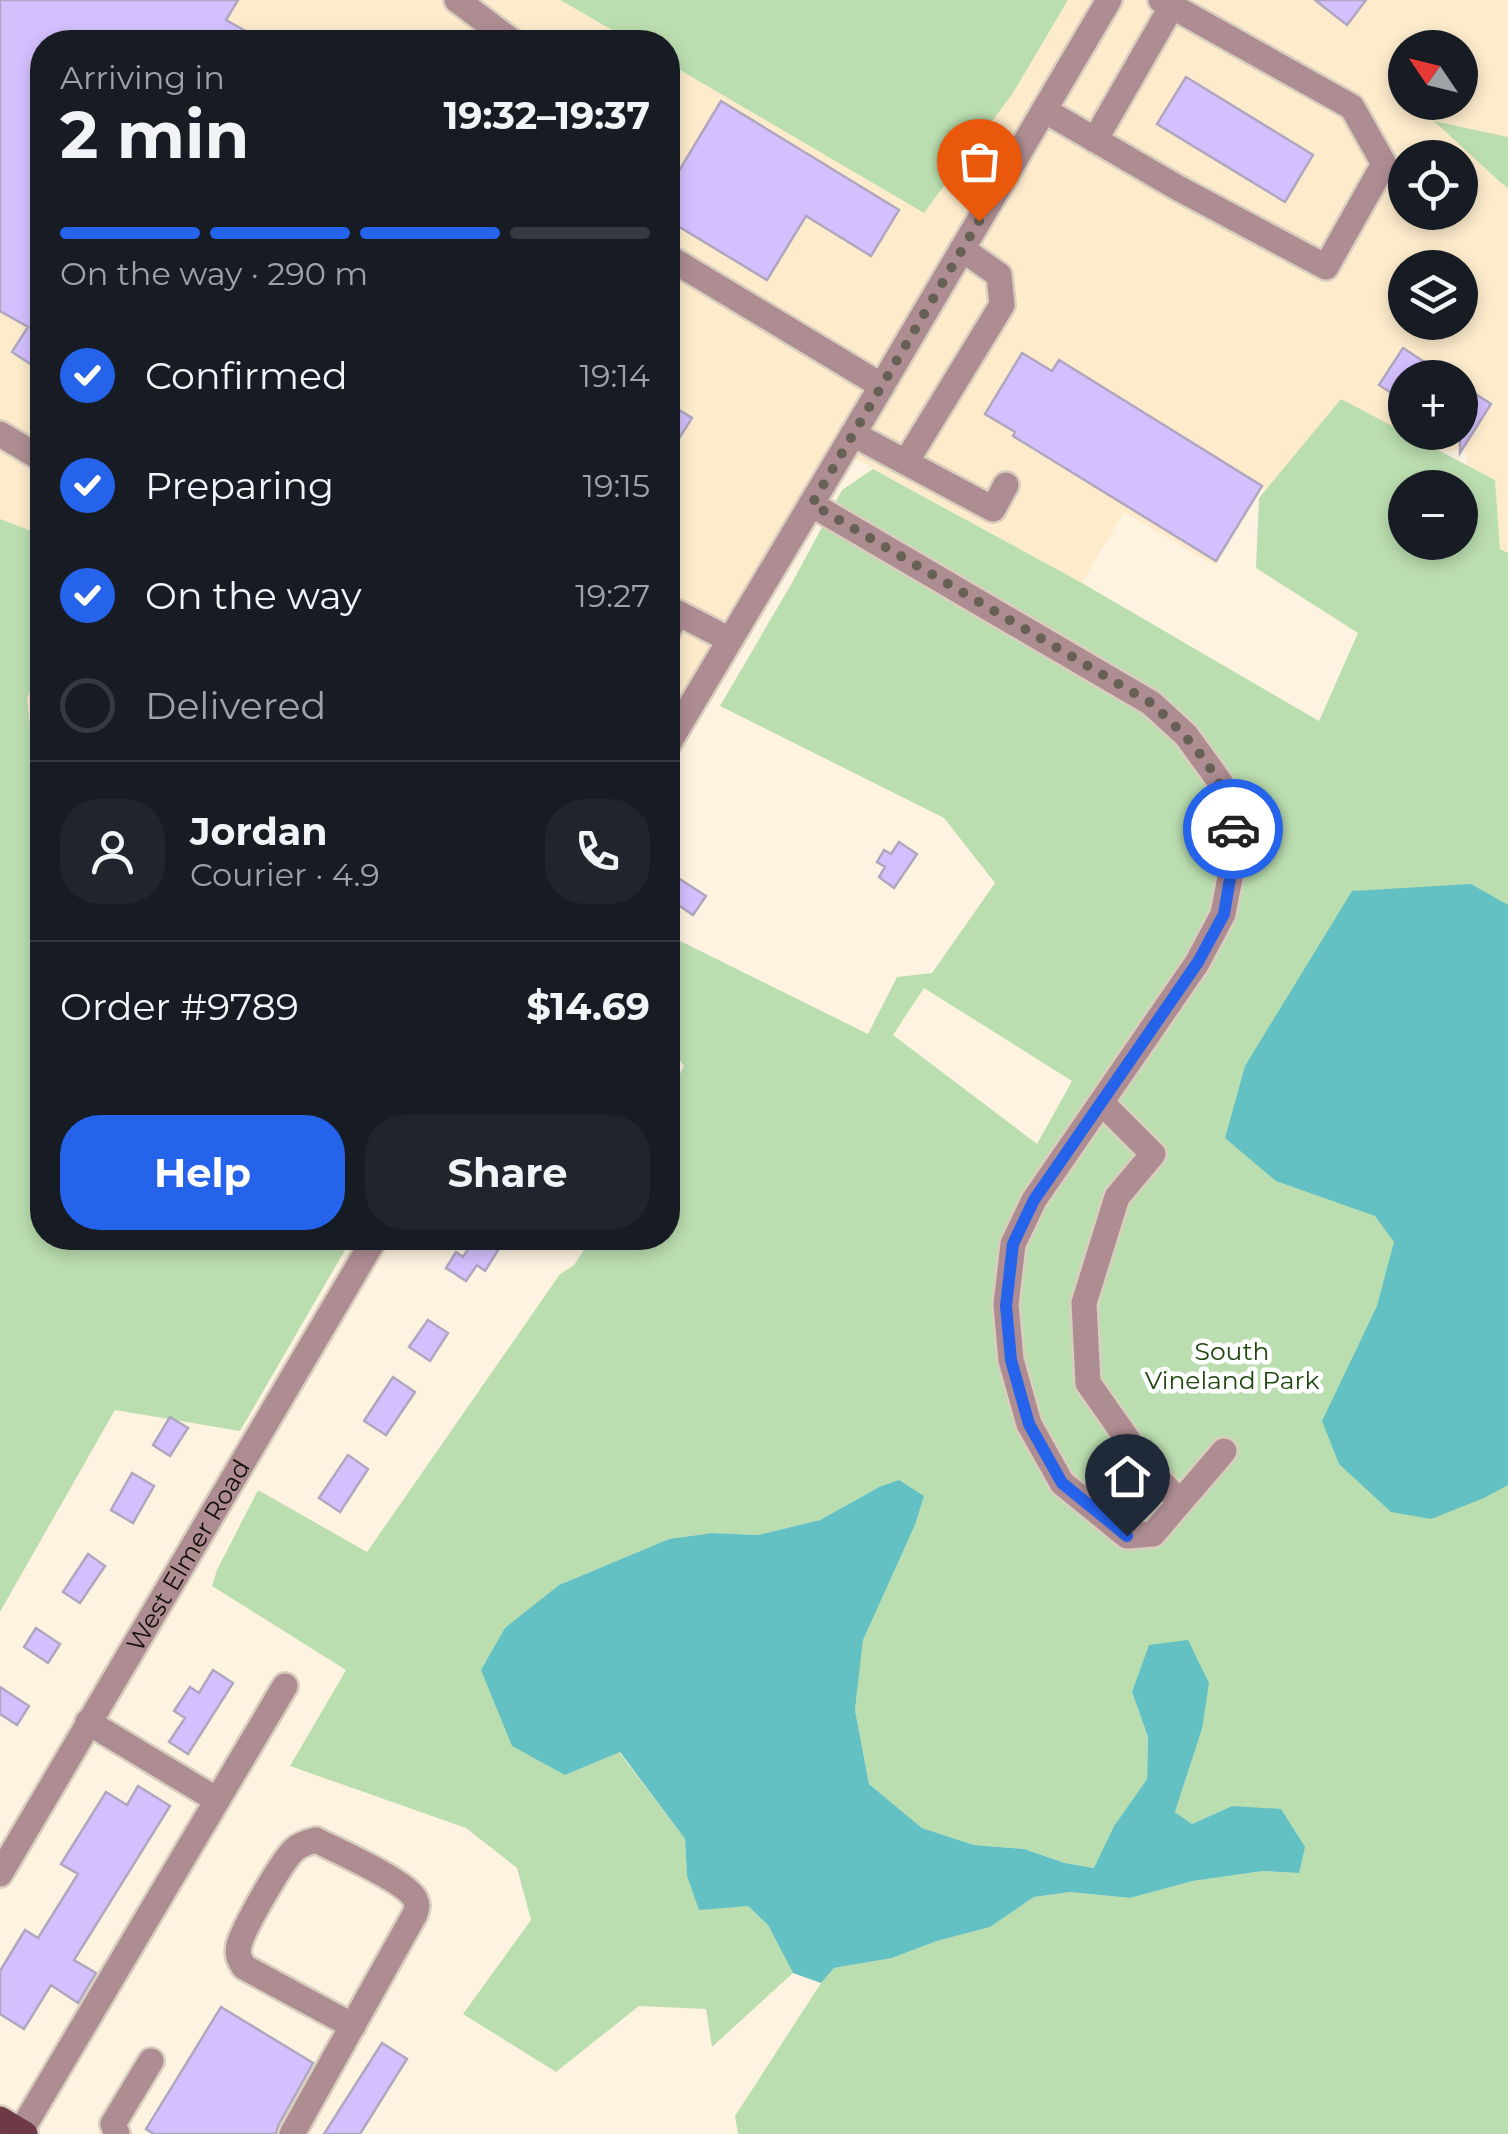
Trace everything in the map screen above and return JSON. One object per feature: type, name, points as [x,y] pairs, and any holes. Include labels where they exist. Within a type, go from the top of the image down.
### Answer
[{"type":"street","points":[[457,0],[496,30]]},
{"type":"street","points":[[680,724],[1108,0]]},
{"type":"street","points":[[1044,110],[1095,140],[1178,188],[1326,267],[1384,164],[1352,107],[1167,3],[1095,140]]},
{"type":"street","points":[[906,462],[1002,305],[1000,276],[962,249]]},
{"type":"street","points":[[680,264],[882,386]]},
{"type":"street","points":[[0,434],[30,452]]},
{"type":"street","points":[[853,434],[993,510],[1006,485]]},
{"type":"street","points":[[812,504],[1151,703],[1186,735],[1220,782],[1233,824],[1232,867],[1224,914],[1198,962],[1034,1200],[1013,1244],[1006,1306],[1011,1360],[1029,1424],[1062,1483],[1127,1536],[1153,1534],[1224,1451]]},
{"type":"street","points":[[680,614],[730,640]]},
{"type":"street","points":[[1102,1103],[1153,1154],[1117,1197],[1084,1303],[1088,1383],[1148,1467],[1180,1502]]},
{"type":"street","name":"West Elmer Road","points":[[0,1874],[367,1250]]},
{"type":"street","points":[[16,2128],[285,1686]]},
{"type":"street","points":[[88,1722],[217,1800]]},
{"type":"street","points":[[292,2134],[353,2026],[415,1914],[418,1904],[413,1894],[398,1882],[316,1840],[306,1842],[293,1850],[280,1867],[240,1941],[238,1956],[244,1966],[353,2026]]},
{"type":"street","points":[[117,2134],[114,2124],[151,2061]]},
{"type":"shaded area","points":[[0,0],[560,0],[612,30],[30,30],[30,530],[0,519]]},
{"type":"shaded area","points":[[1068,0],[1508,0],[1508,183],[1503,184],[1508,188],[1508,553],[1485,543],[1478,511],[1478,470],[1469,470],[1465,450],[1478,450],[1478,360],[1388,360],[1388,450],[1450,450],[1261,489],[1215,566],[1124,512],[1082,583],[840,450],[680,714],[680,70],[924,213],[1013,93]]},
{"type":"green space","points":[[560,0],[1068,0],[1013,93],[924,213],[680,70],[680,30],[612,30]]},
{"type":"green space","points":[[1434,121],[1508,137],[1508,188],[1478,162],[1478,140],[1455,140]]},
{"type":"green space","name":"South Vineland Park","points":[[1341,399],[1388,424],[1388,450],[1438,450],[1476,470],[1388,470],[1388,560],[1478,560],[1478,471],[1495,480],[1500,549],[1508,553],[1508,2134],[738,2134],[735,2116],[834,1968],[892,1958],[990,1927],[1034,1897],[1070,1892],[1130,1898],[1193,1881],[1263,1871],[1299,1873],[1232,1806],[1192,1824],[1175,1812],[1202,1729],[1132,1692],[1148,1737],[1147,1779],[1114,1826],[1095,1868],[1024,1849],[974,1845],[922,1828],[869,1784],[855,1710],[863,1639],[915,1525],[923,1496],[879,1487],[820,1520],[758,1535],[712,1533],[669,1539],[559,1585],[505,1629],[481,1671],[565,1775],[619,1752],[685,1839],[687,1876],[748,1906],[768,1925],[793,1973],[712,2047],[706,2009],[639,2006],[556,2072],[463,2014],[531,1920],[517,1868],[466,1828],[290,1766],[346,1670],[212,1586],[258,1490],[367,1552],[560,1274],[574,1265],[584,1250],[680,1250],[680,1074],[684,1066],[680,1060],[680,941],[868,1034],[897,977],[932,973],[995,883],[944,818],[720,706],[842,490],[873,469],[1082,583],[1319,721],[1358,633],[1256,568],[1259,498]],"holes":[[[924,988],[1072,1081],[1037,1144],[893,1035]]]},
{"type":"green space","points":[[0,519],[30,530],[30,1250],[345,1250],[240,1431],[115,1410],[0,1612]]},
{"type":"water","points":[[1471,884],[1508,905],[1508,1485],[1431,1519],[1391,1512],[1339,1464],[1322,1421],[1377,1306],[1394,1242],[1375,1216],[1276,1181],[1225,1138],[1245,1066],[1352,891]]},
{"type":"water","points":[[899,1480],[924,1496],[915,1525],[863,1640],[855,1710],[869,1784],[922,1828],[974,1845],[1024,1849],[1094,1868],[1114,1826],[1147,1779],[1148,1737],[1132,1692],[1149,1645],[1188,1640],[1209,1683],[1202,1729],[1175,1812],[1192,1824],[1232,1806],[1281,1809],[1305,1847],[1299,1873],[1263,1871],[1193,1881],[1130,1898],[1070,1892],[1034,1897],[990,1927],[892,1958],[834,1968],[821,1983],[793,1973],[768,1925],[748,1906],[699,1910],[687,1876],[685,1839],[620,1752],[565,1775],[512,1746],[481,1670],[505,1628],[559,1585],[669,1539],[712,1533],[758,1535],[820,1520]]},
{"type":"building","points":[[0,0],[238,0],[226,20],[244,30],[30,30],[30,364],[12,352],[28,327],[0,311]]},
{"type":"building","points":[[1315,0],[1366,0],[1347,25]]},
{"type":"building","points":[[1186,77],[1313,155],[1285,202],[1157,124]]},
{"type":"building","points":[[721,101],[899,210],[871,256],[806,216],[767,280],[680,227],[680,169]]},
{"type":"building","points":[[1403,348],[1421,360],[1395,360]]},
{"type":"building","points":[[1022,353],[1052,371],[1059,360],[1262,486],[1216,561],[1013,436],[1015,432],[985,414]]},
{"type":"building","points":[[1388,371],[1388,391],[1379,385]]},
{"type":"building","points":[[1478,396],[1491,404],[1478,425]]},
{"type":"building","points":[[680,410],[692,418],[680,437]]},
{"type":"building","points":[[899,842],[917,854],[894,888],[879,877],[885,867],[877,862],[884,850],[891,854]]},
{"type":"building","points":[[680,879],[706,896],[693,915],[680,906]]},
{"type":"building","points":[[468,1250],[498,1250],[485,1271],[477,1265],[466,1281],[446,1268],[456,1252],[463,1257]]},
{"type":"building","points":[[428,1320],[448,1333],[430,1361],[409,1347]]},
{"type":"building","points":[[393,1377],[415,1392],[386,1435],[364,1421]]},
{"type":"building","points":[[170,1417],[188,1428],[170,1456],[153,1445]]},
{"type":"building","points":[[348,1455],[368,1469],[340,1512],[319,1498]]},
{"type":"building","points":[[132,1473],[154,1486],[133,1523],[111,1510]]},
{"type":"building","points":[[88,1554],[105,1566],[80,1603],[63,1592]]},
{"type":"building","points":[[36,1628],[60,1644],[48,1663],[24,1647]]},
{"type":"building","points":[[213,1670],[233,1683],[188,1754],[169,1742],[185,1718],[174,1711],[190,1687],[199,1693]]},
{"type":"building","points":[[0,1687],[29,1706],[17,1725],[0,1714]]},
{"type":"building","points":[[138,1786],[170,1806],[74,1960],[96,1973],[78,2003],[51,1985],[24,2029],[0,2014],[0,1971],[25,1930],[38,1938],[78,1874],[61,1864],[106,1792],[127,1805]]},
{"type":"building","points":[[221,2007],[313,2063],[276,2134],[154,2134],[146,2129]]},
{"type":"building","points":[[382,2043],[407,2059],[360,2134],[324,2134]]},
{"type":"way so far","points":[[979,221],[812,504],[1151,703],[1186,735],[1220,782],[1233,829]]},
{"type":"route","points":[[1127,1536],[1062,1483],[1029,1424],[1011,1360],[1006,1306],[1013,1244],[1034,1200],[1198,962],[1224,914],[1232,867],[1233,829]]}]
